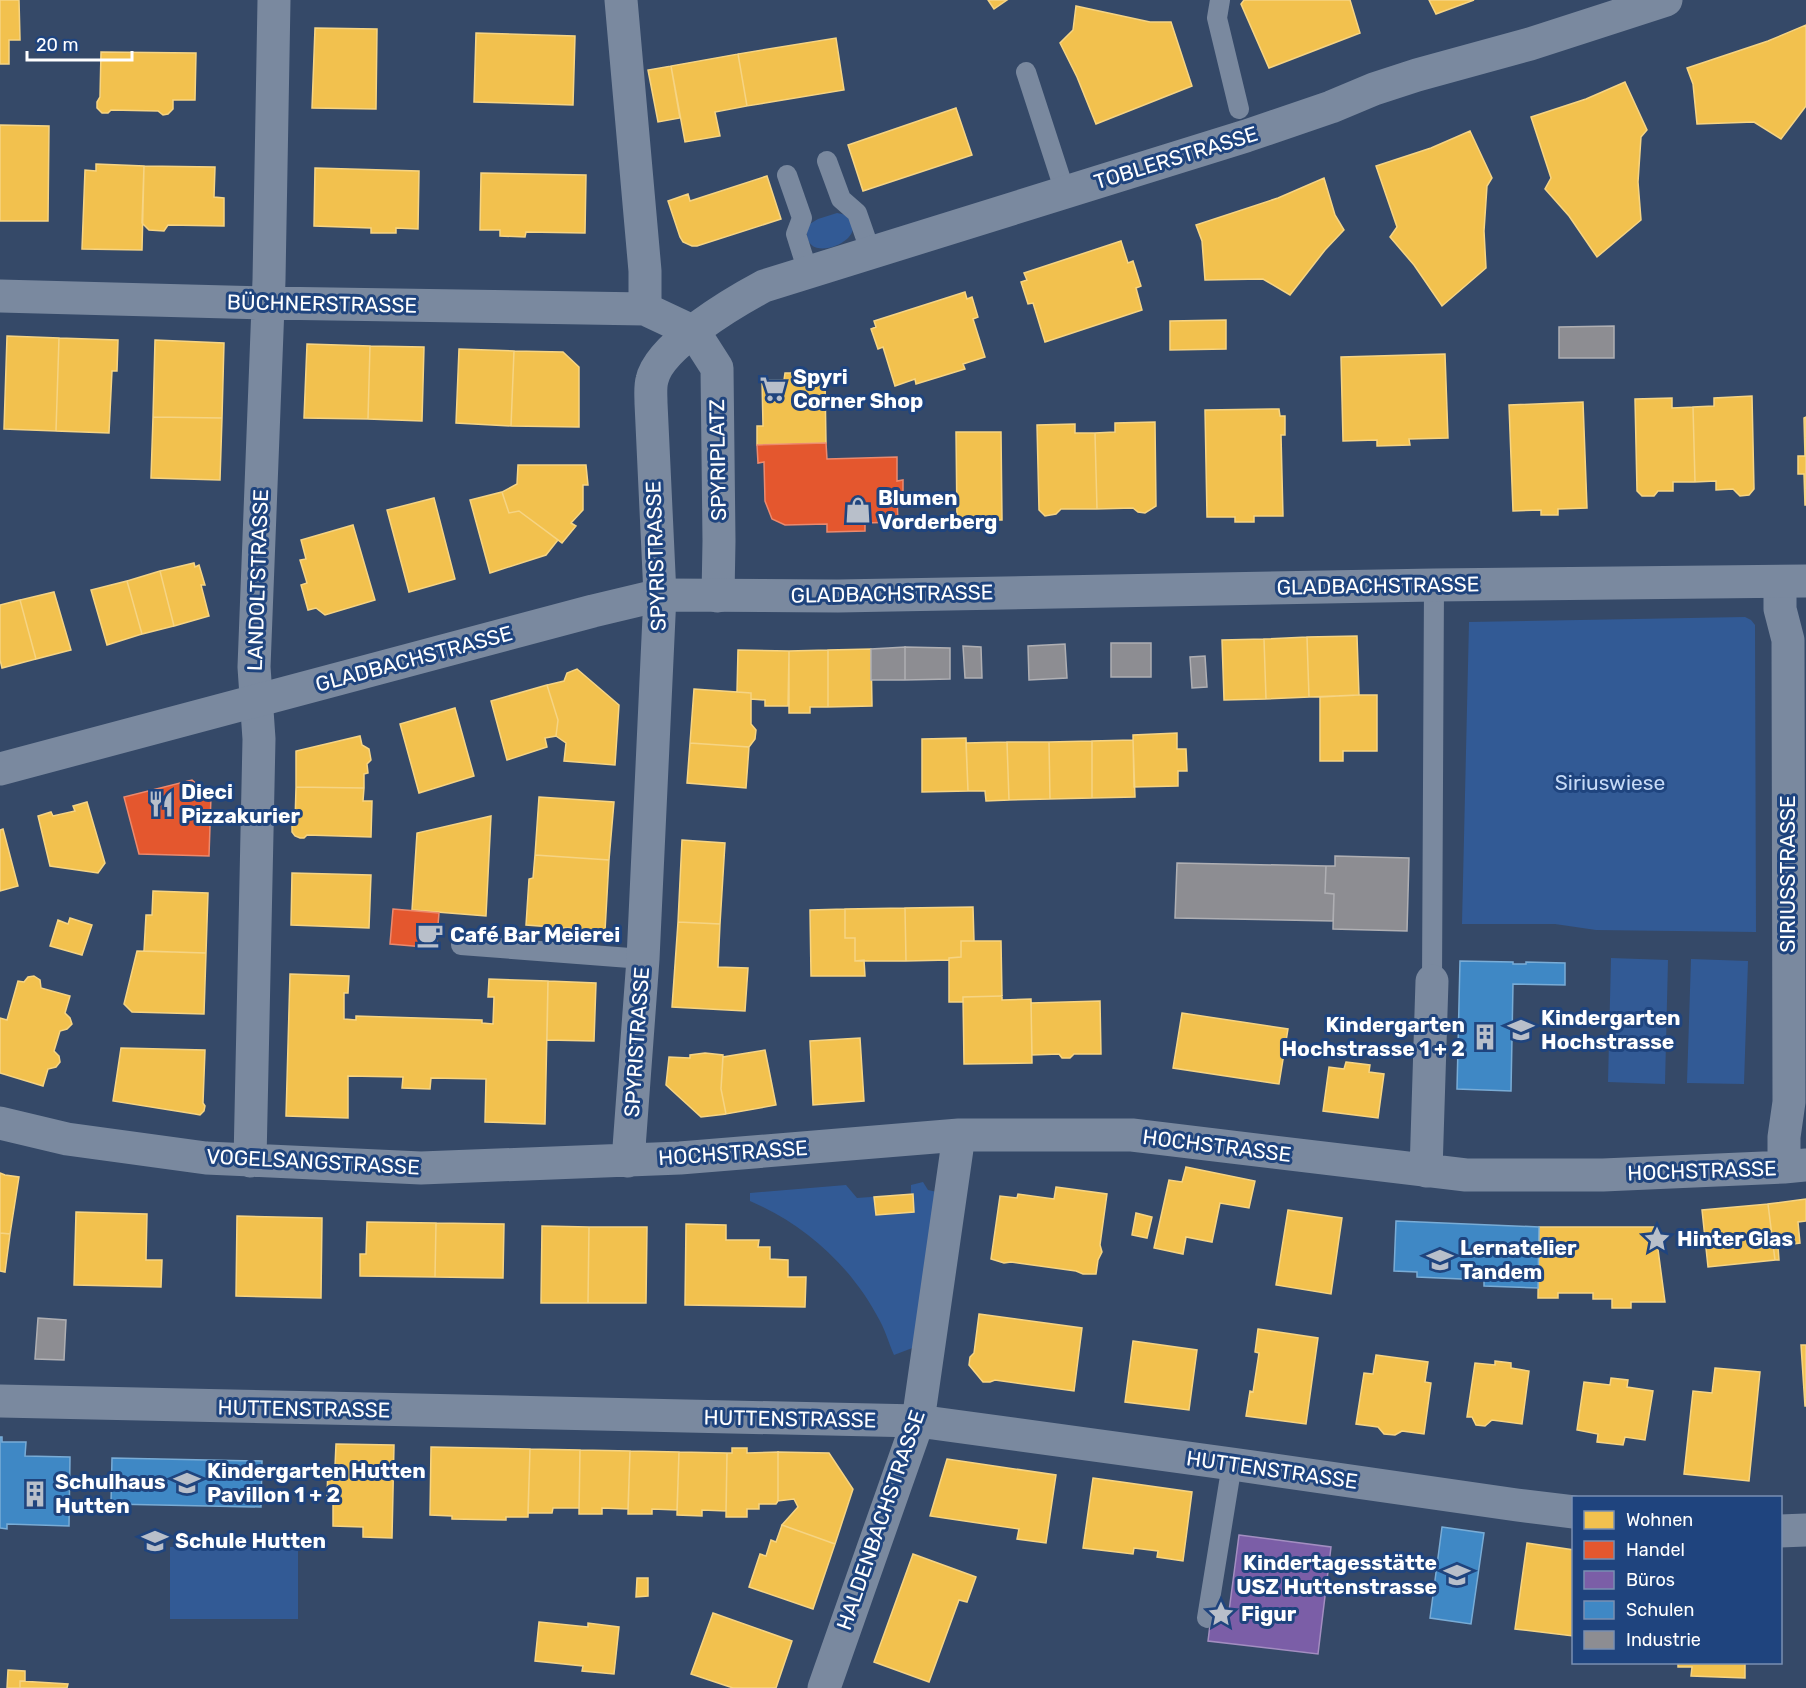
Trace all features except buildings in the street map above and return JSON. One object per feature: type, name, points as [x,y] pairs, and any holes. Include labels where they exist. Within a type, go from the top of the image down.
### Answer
[{"type":"street","name":"LANDOLTSTRASSE","points":[[250,1161],[259,739],[255,667],[268,303],[274,0]]},
{"type":"street","points":[[621,0],[642,237],[645,309],[694,332]]},
{"type":"street","name":"TOBLERSTRASSE","points":[[694,332],[727,306],[764,286],[1267,129],[1417,75],[1530,44],[1666,0]]},
{"type":"street","name":"BÜCHNERSTRASSE","points":[[0,296],[645,309]]},
{"type":"street","name":"SPYRISTRASSE","points":[[628,1161],[643,959],[660,595],[652,455],[652,379],[663,358],[694,332]]},
{"type":"street","name":"SPYRIPLATZ","points":[[694,332],[717,368],[718,596]]},
{"type":"street","name":"GLADBACHSTRASSE","points":[[0,769],[660,595],[838,596],[1434,585],[1793,582]]},
{"type":"street","name":"SIRIUSSTRASSE","points":[[1793,582],[1780,609],[1788,640],[1789,1102],[1784,1137],[1795,1166]]},
{"type":"street","points":[[1426,1171],[1432,981]]},
{"type":"street","name":"VOGELSANGSTRASSE","points":[[0,1123],[67,1139],[206,1158],[250,1161],[421,1168],[628,1161]]},
{"type":"street","name":"HOCHSTRASSE","points":[[628,1161],[959,1135],[1132,1135],[1466,1175],[1591,1175],[1795,1166]]},
{"type":"street","name":"HALDENBACHSTRASSE","points":[[824,1688],[918,1421],[959,1135]]},
{"type":"street","name":"HUTTENSTRASSE","points":[[0,1401],[918,1421],[1572,1512]]},
{"type":"street","points":[[1782,1531],[1806,1530]]},
{"type":"lane","points":[[1220,0],[1216,18],[1239,109]]},
{"type":"lane","points":[[1026,72],[1065,192]]},
{"type":"lane","points":[[827,162],[841,199],[857,213],[871,253]]},
{"type":"lane","points":[[787,175],[801,218],[796,234],[808,272]]},
{"type":"lane","points":[[1432,981],[1434,585]]},
{"type":"lane","points":[[461,945],[643,959]]},
{"type":"lane","points":[[1208,1618],[1232,1464]]},
{"type":"green space","points":[[837,213],[846,216],[852,223],[853,231],[848,238],[830,248],[812,245],[807,238],[808,225]]},
{"type":"green space","name":"Siriuswiese","points":[[1745,617],[1755,625],[1756,932],[1596,930],[1555,924],[1462,924],[1469,622]]},
{"type":"green space","points":[[1611,958],[1668,960],[1665,1084],[1608,1082]]},
{"type":"green space","points":[[1691,959],[1748,961],[1744,1084],[1687,1083]]},
{"type":"green space","points":[[923,1182],[928,1190],[937,1192],[915,1347],[894,1355],[869,1301],[841,1266],[808,1235],[790,1222],[750,1201],[750,1193],[846,1185],[857,1198],[911,1194],[911,1185]]},
{"type":"green space","points":[[170,1547],[298,1547],[298,1619],[170,1619]]},
{"type":"place","name":"Spyri Corner Shop","points":[[773,389]]},
{"type":"place","name":"Blumen Vorderberg","points":[[858,510]]},
{"type":"place","name":"Dieci Pizzakurier","points":[[161,804]]},
{"type":"place","name":"Café Bar Meierei","points":[[430,935]]},
{"type":"place","name":"Kindergarten Hochstrasse","points":[[1521,1030]]},
{"type":"place","name":"Kindergarten Hochstrasse 1 + 2","points":[[1485,1037]]},
{"type":"place","name":"Hinter Glas","points":[[1657,1239]]},
{"type":"place","name":"Lernatelier Tandem","points":[[1440,1260]]},
{"type":"place","name":"Kindergarten Hutten Pavillon 1 + 2","points":[[187,1483]]},
{"type":"place","name":"Schulhaus Hutten","points":[[35,1494]]},
{"type":"place","name":"Schule Hutten","points":[[155,1541]]},
{"type":"place","name":"Kindertagesstätte USZ Huttenstrasse","points":[[1457,1575]]},
{"type":"place","name":"Figur","points":[[1221,1614]]}]
